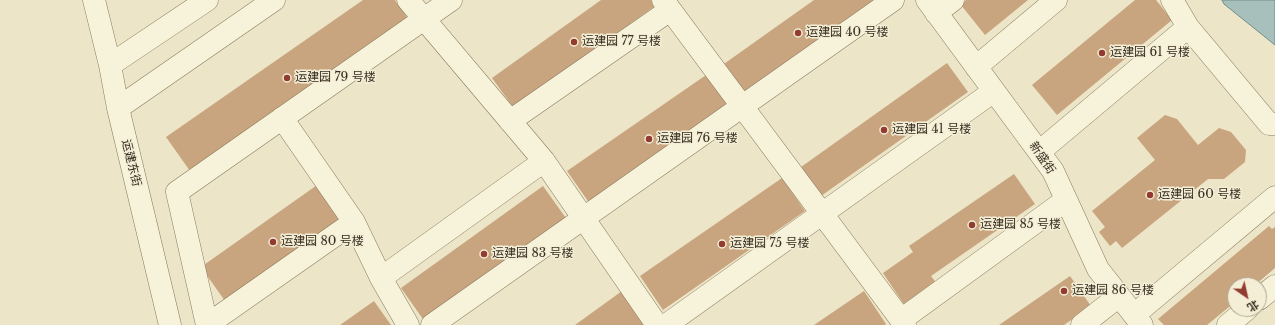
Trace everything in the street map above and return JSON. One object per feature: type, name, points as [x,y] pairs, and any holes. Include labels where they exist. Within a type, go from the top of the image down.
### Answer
[{"type":"street","name":"运建东街","points":[[94,0],[110,65],[118,108],[170,325]]},
{"type":"street","points":[[118,108],[274,0]]},
{"type":"street","points":[[408,0],[544,161],[657,325]]},
{"type":"street","points":[[354,222],[207,325],[177,192],[451,0]]},
{"type":"street","points":[[432,325],[893,0]]},
{"type":"street","points":[[976,67],[1056,0]]},
{"type":"street","points":[[1172,0],[1188,27],[1269,124],[1275,124]]},
{"type":"street","points":[[110,65],[199,2]]},
{"type":"street","points":[[510,121],[667,3],[903,322],[1066,200]]},
{"type":"street","name":"新盛街","points":[[939,4],[976,67],[1053,171],[1098,269],[1138,320]]},
{"type":"street","points":[[1039,152],[1188,27]]},
{"type":"street","points":[[666,325],[994,91]]},
{"type":"street","points":[[282,118],[354,222],[380,278],[408,325]]},
{"type":"street","points":[[380,278],[544,161]]},
{"type":"street","points":[[1138,320],[1275,197]]},
{"type":"street","points":[[1267,292],[1275,286]]},
{"type":"street","points":[[1082,325],[1119,296]]},
{"type":"street","points":[[1228,325],[1238,317]]},
{"type":"water","points":[[1222,0],[1275,0],[1275,45],[1224,4]]},
{"type":"building","name":"运建园 79 号楼","points":[[363,0],[395,0],[408,19],[190,171],[166,137]]},
{"type":"building","name":"运建园 77 号楼","points":[[601,0],[651,0],[655,6],[513,107],[492,78]]},
{"type":"building","name":"运建园 40 号楼","points":[[814,0],[875,0],[741,95],[721,66]]},
{"type":"building","points":[[966,0],[1028,0],[985,35],[961,5]]},
{"type":"building","name":"运建园 61 号楼","points":[[1135,0],[1156,0],[1172,20],[1057,115],[1032,85]]},
{"type":"building","name":"运建园 41 号楼","points":[[947,63],[968,92],[821,196],[801,167]]},
{"type":"building","name":"运建园 76 号楼","points":[[709,73],[732,106],[590,204],[567,171]]},
{"type":"building","name":"运建园 60 号楼","points":[[1165,115],[1177,119],[1198,145],[1219,128],[1231,132],[1246,150],[1245,162],[1224,179],[1208,179],[1122,248],[1116,241],[1110,246],[1099,232],[1105,227],[1092,211],[1155,160],[1137,138]]},
{"type":"building","name":"运建园 85 号楼","points":[[1014,174],[1035,204],[931,276],[937,284],[905,306],[883,273],[913,252],[909,246]]},
{"type":"building","name":"运建园 75 号楼","points":[[782,178],[805,211],[663,310],[640,276]]},
{"type":"building","name":"运建园 80 号楼","points":[[320,183],[344,217],[225,301],[201,267]]},
{"type":"building","name":"运建园 83 号楼","points":[[543,186],[568,221],[425,322],[401,288]]},
{"type":"building","points":[[1269,226],[1272,229],[1275,227],[1275,268],[1264,277],[1227,277],[1227,309],[1207,325],[1164,325],[1158,319]]},
{"type":"building","name":"运建园 86 号楼","points":[[1070,276],[1091,306],[1064,325],[999,325]]},
{"type":"building","points":[[622,291],[646,325],[575,325]]},
{"type":"building","points":[[864,291],[886,324],[885,325],[814,325]]},
{"type":"building","points":[[374,301],[391,325],[340,325]]},
{"type":"place","name":"运建园 40 号楼","points":[[798,33]]},
{"type":"place","name":"运建园 77 号楼","points":[[574,42]]},
{"type":"place","name":"运建园 61 号楼","points":[[1102,53]]},
{"type":"place","name":"运建园 79 号楼","points":[[287,78]]},
{"type":"place","name":"运建园 41 号楼","points":[[884,130]]},
{"type":"place","name":"运建园 76 号楼","points":[[649,139]]},
{"type":"place","name":"运建园 60 号楼","points":[[1150,195]]},
{"type":"place","name":"运建园 85 号楼","points":[[972,225]]},
{"type":"place","name":"运建园 80 号楼","points":[[273,242]]},
{"type":"place","name":"运建园 75 号楼","points":[[722,244]]},
{"type":"place","name":"运建园 83 号楼","points":[[484,254]]},
{"type":"place","name":"运建园 86 号楼","points":[[1064,291]]}]
